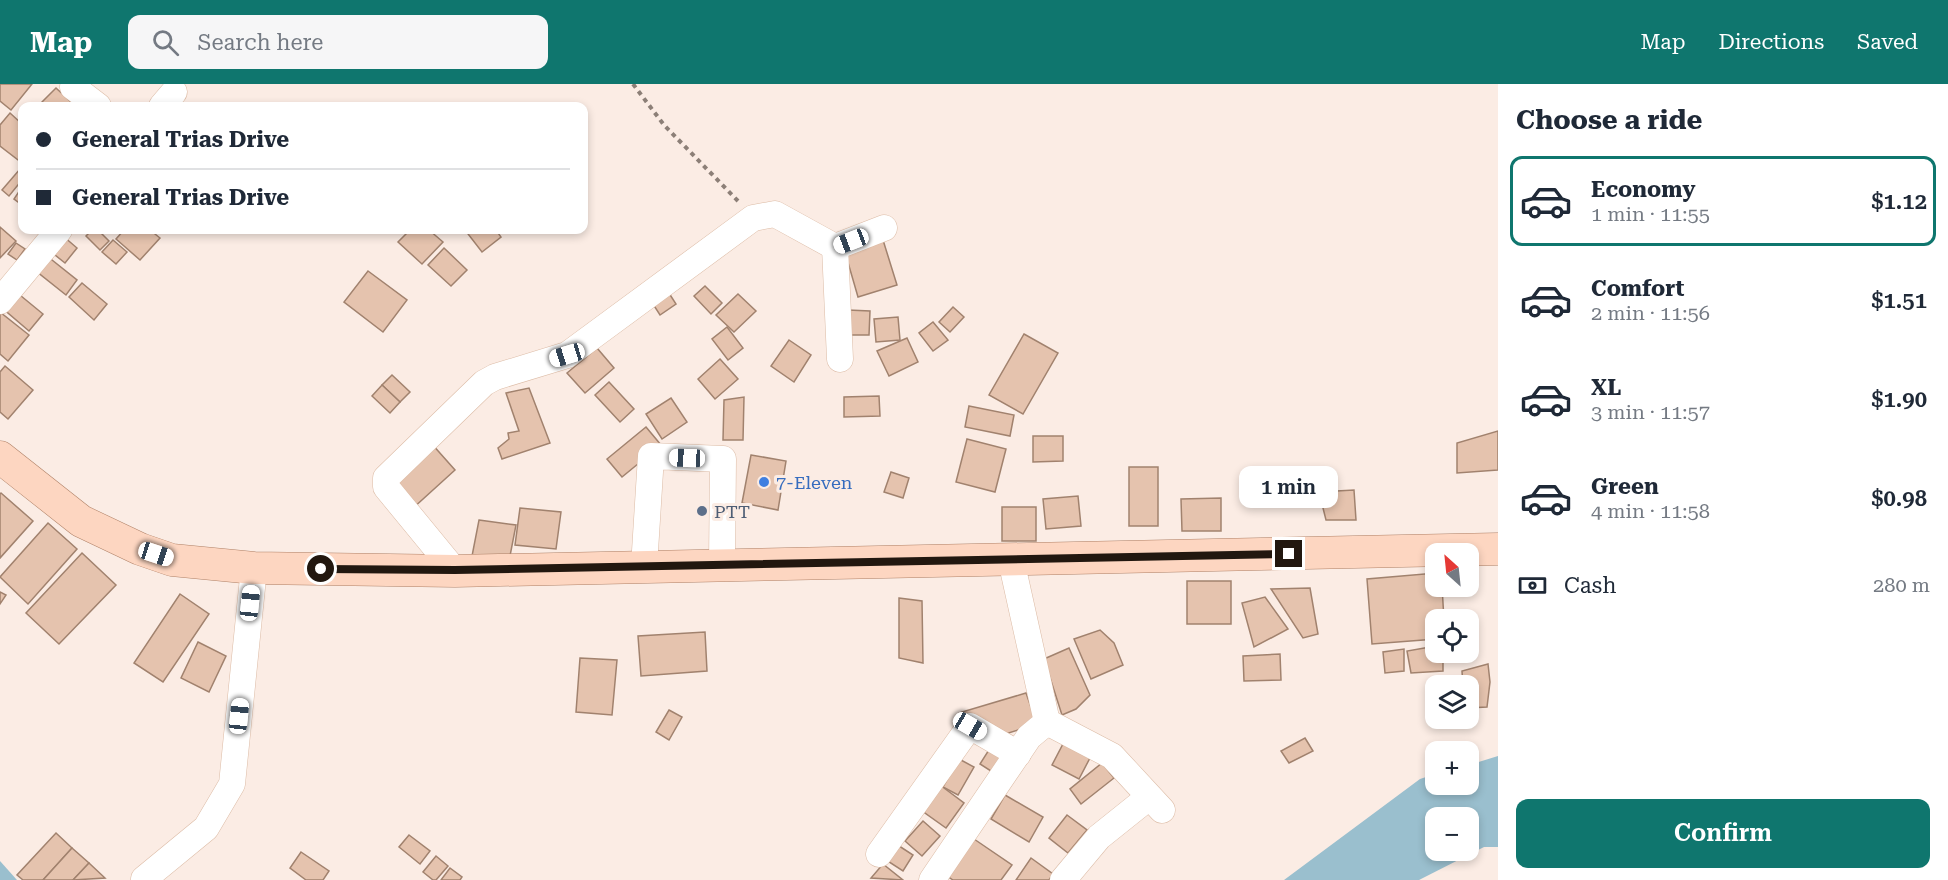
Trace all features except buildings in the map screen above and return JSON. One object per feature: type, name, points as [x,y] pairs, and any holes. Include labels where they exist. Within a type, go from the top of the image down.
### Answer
[{"type":"main road","points":[[0,457],[81,521],[140,549],[172,560],[254,568],[455,570],[722,566],[1498,549]]},
{"type":"street","points":[[73,87],[93,102]]},
{"type":"street","points":[[455,570],[386,487],[386,478],[484,383],[495,377],[567,355],[753,218],[775,214],[835,247]]},
{"type":"street","points":[[835,247],[884,228]]},
{"type":"street","points":[[0,301],[56,234]]},
{"type":"street","points":[[835,247],[840,359]]},
{"type":"street","points":[[644,567],[651,456],[723,459],[722,566]]},
{"type":"street","points":[[1011,560],[1047,722],[1112,756],[1156,803],[1099,837],[1063,880]]},
{"type":"street","points":[[144,879],[206,828],[232,784],[254,568]]},
{"type":"street","points":[[932,880],[1029,737],[1047,722]]},
{"type":"street","points":[[879,854],[970,726],[1018,754]]},
{"type":"path","points":[[636,84],[664,125],[716,175],[753,218]]},
{"type":"water","points":[[1498,756],[1498,847],[1484,847],[1479,850],[1479,807],[1425,807],[1425,861],[1456,861],[1419,880],[1284,880],[1425,777],[1425,795],[1479,795],[1479,762]]},
{"type":"water","points":[[0,861],[17,880],[0,880]]},
{"type":"place","name":"7-Eleven","points":[[764,482]]},
{"type":"place","name":"PTT","points":[[702,511]]},
{"type":"route","points":[[321,569],[455,570],[1289,554]]}]
